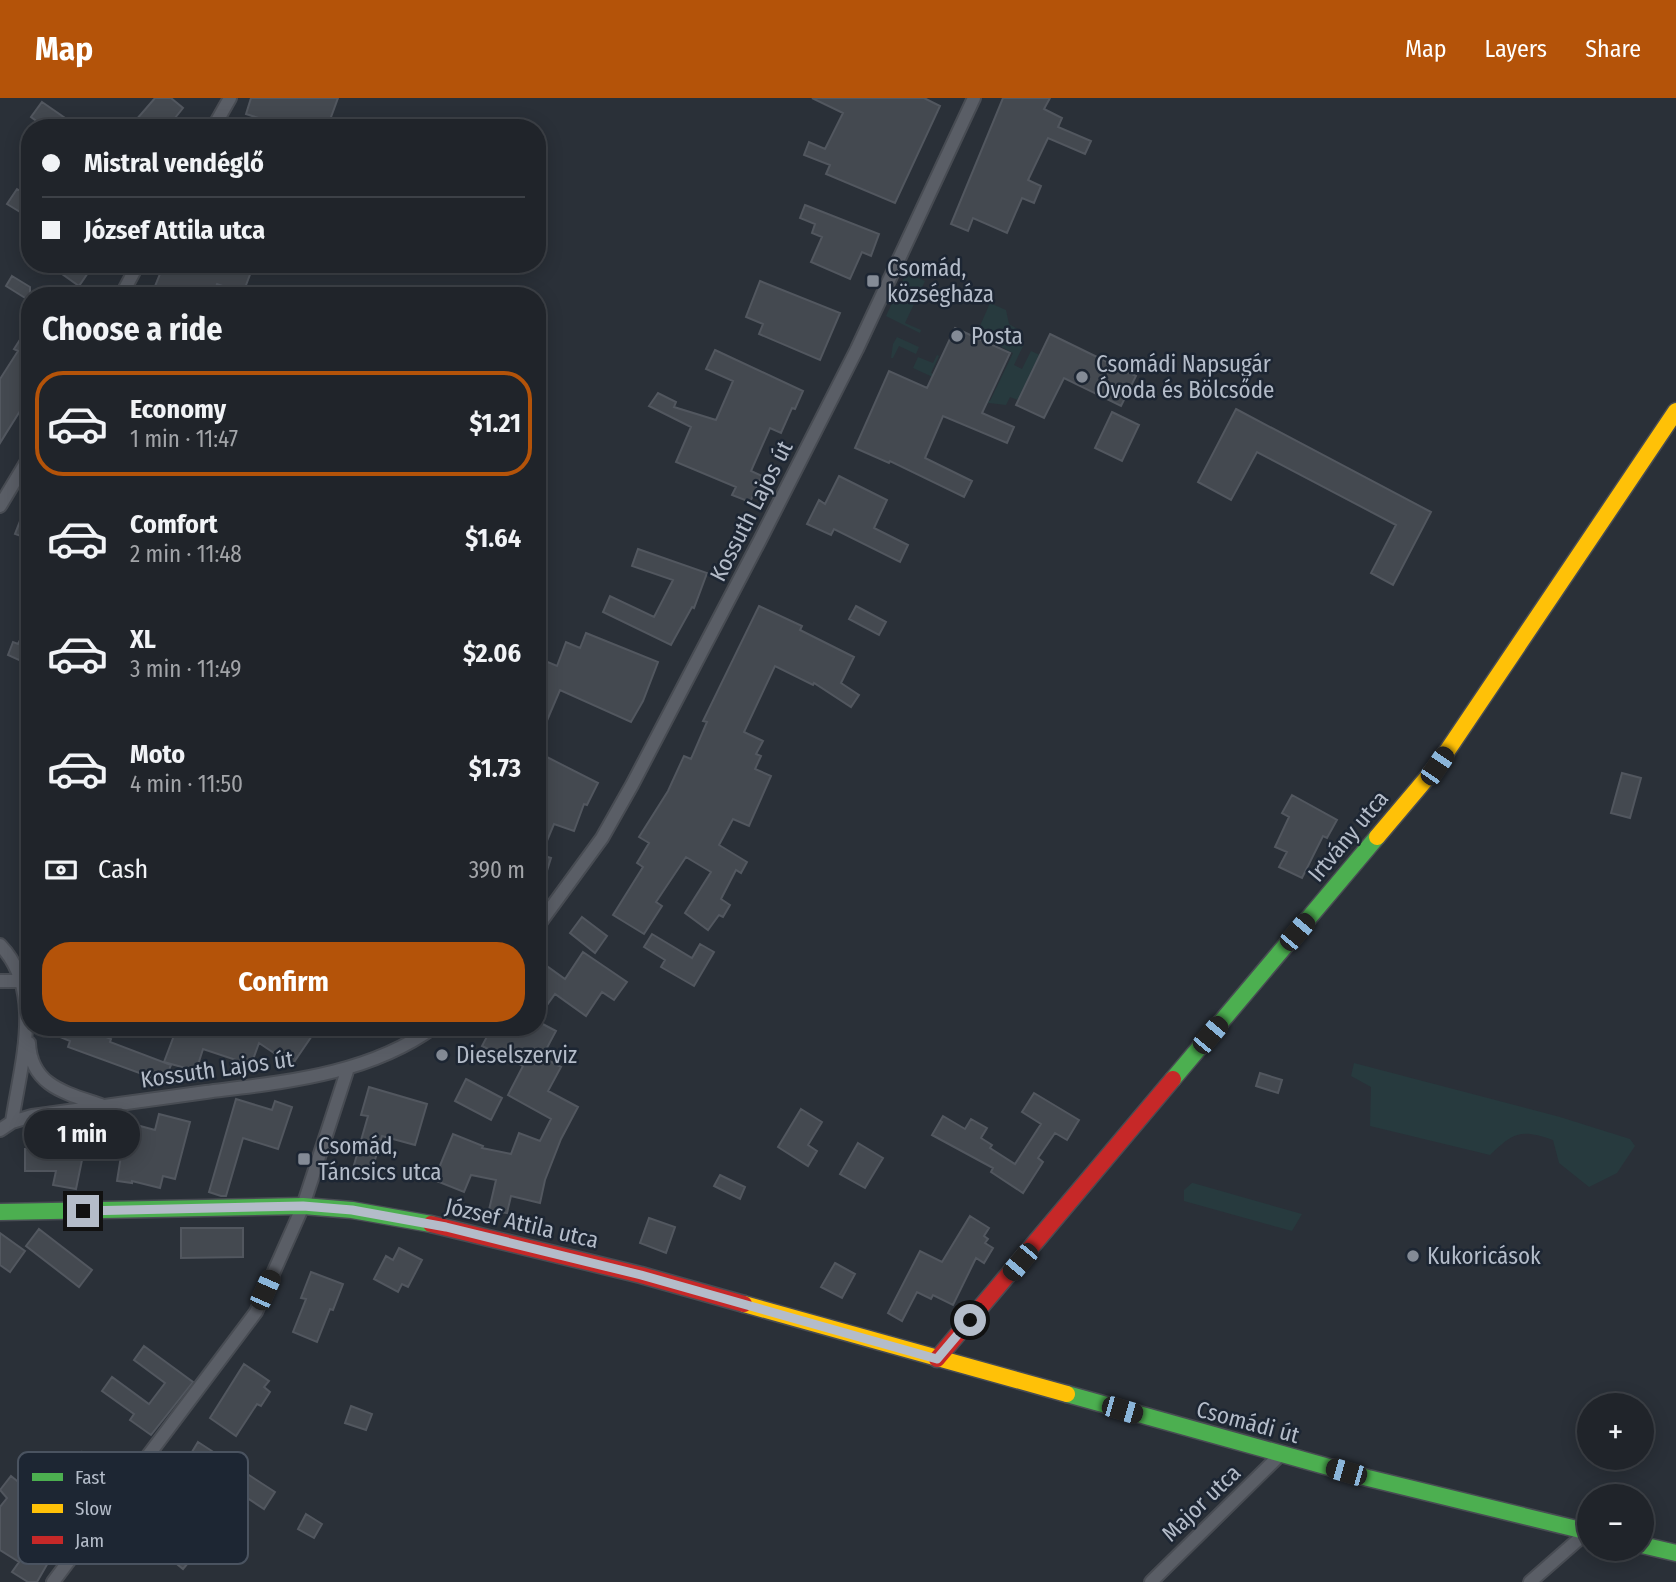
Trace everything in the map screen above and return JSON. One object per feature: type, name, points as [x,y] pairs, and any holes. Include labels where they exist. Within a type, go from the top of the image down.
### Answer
[{"type":"main road","name":"Irtvány utca","points":[[937,1359],[1437,766],[1676,411]]},
{"type":"main road","name":"József Attila utca","points":[[0,1212],[303,1206],[352,1210],[472,1233],[641,1275],[937,1359]]},
{"type":"main road","name":"Csomádi út","points":[[937,1359],[1368,1478],[1577,1529]]},
{"type":"main road","points":[[1654,1548],[1676,1553]]},
{"type":"street","points":[[218,119],[230,98]]},
{"type":"street","name":"Kossuth Lajos út","points":[[546,914],[601,838],[632,786],[845,373],[974,98]]},
{"type":"street","points":[[0,506],[21,471]]},
{"type":"street","points":[[0,945],[21,981],[0,981]]},
{"type":"street","points":[[12,1122],[24,1036]]},
{"type":"street","points":[[28,1036],[30,1059],[43,1079],[67,1093],[105,1106]]},
{"type":"street","name":"Kossuth Lajos út","points":[[0,1130],[12,1122],[32,1116],[293,1080],[348,1068],[375,1059],[422,1036]]},
{"type":"street","points":[[151,1452],[256,1312],[303,1206],[348,1068]]},
{"type":"street","name":"Major utca","points":[[1151,1582],[1281,1454]]},
{"type":"street","points":[[1530,1582],[1577,1541]]},
{"type":"street","points":[[53,1582],[67,1564]]},
{"type":"green space","points":[[906,273],[925,281],[905,323],[921,330],[920,333],[886,316]]},
{"type":"green space","points":[[990,303],[1006,310],[1009,324],[1021,331],[1024,344],[1014,365],[1022,369],[1031,351],[1040,355],[1018,400],[1010,397],[1006,405],[989,403],[913,368],[918,357],[933,363],[937,355],[939,356],[931,373],[990,401],[1013,353],[988,340],[976,365],[968,361],[980,337],[976,335]]},
{"type":"green space","points":[[897,337],[919,347],[916,354],[899,346],[891,358]]},
{"type":"green space","points":[[1354,1063],[1560,1117],[1630,1139],[1635,1146],[1617,1173],[1589,1187],[1559,1163],[1553,1140],[1533,1134],[1512,1137],[1490,1155],[1370,1126],[1371,1087],[1351,1076]]},
{"type":"green space","points":[[1192,1183],[1302,1214],[1292,1231],[1184,1201],[1184,1190]]},
{"type":"building","points":[[155,98],[171,98],[183,108],[174,119],[137,119]]},
{"type":"building","points":[[251,98],[338,98],[330,119],[262,119],[246,114]]},
{"type":"building","points":[[812,98],[924,98],[940,106],[895,203],[826,174],[830,165],[804,155],[809,142],[825,149],[843,113]]},
{"type":"building","points":[[1003,98],[1050,98],[1044,109],[1062,118],[1058,127],[1091,141],[1085,154],[1048,138],[1028,180],[1041,186],[1034,203],[1022,198],[1007,233],[973,218],[968,231],[951,224]]},
{"type":"building","points":[[42,102],[67,119],[34,119],[31,117]]},
{"type":"building","points":[[17,189],[21,191],[21,213],[7,204]]},
{"type":"building","points":[[805,205],[879,234],[871,256],[862,252],[850,279],[811,262],[822,237],[812,233],[815,224],[800,218]]},
{"type":"building","points":[[61,273],[88,273],[79,286]]},
{"type":"building","points":[[160,273],[251,273],[245,287],[217,284],[216,287],[155,287]]},
{"type":"building","points":[[12,276],[30,287],[21,287],[21,295],[6,286]]},
{"type":"building","points":[[760,281],[840,313],[820,360],[759,334],[763,324],[746,317]]},
{"type":"building","points":[[955,328],[1010,353],[982,413],[1014,427],[1007,443],[943,416],[925,458],[972,481],[964,497],[890,461],[889,463],[855,448],[889,371],[927,388]]},
{"type":"building","name":"Csomádi Napsugár Óvoda és Bölcsőde","points":[[1050,334],[1136,376],[1121,406],[1064,378],[1044,418],[1016,405]]},
{"type":"building","points":[[21,338],[21,409],[0,443],[0,379],[18,351],[14,349]]},
{"type":"building","points":[[715,350],[803,391],[781,433],[770,428],[751,471],[762,476],[750,502],[732,495],[736,487],[676,462],[691,427],[649,406],[658,393],[676,402],[674,407],[716,420],[733,381],[706,369]]},
{"type":"building","points":[[1236,409],[1431,512],[1393,585],[1371,573],[1396,525],[1257,452],[1231,500],[1198,482]]},
{"type":"building","points":[[1112,412],[1139,425],[1122,461],[1095,448]]},
{"type":"building","points":[[839,476],[887,500],[874,528],[908,545],[900,562],[834,529],[831,535],[807,524],[819,500],[825,504]]},
{"type":"building","points":[[21,519],[21,536],[15,534]]},
{"type":"building","points":[[638,549],[707,573],[694,608],[692,607],[671,645],[603,612],[610,596],[654,617],[673,580],[632,566]]},
{"type":"building","points":[[759,606],[802,626],[800,630],[854,657],[841,683],[859,695],[851,707],[814,683],[813,685],[775,666],[744,732],[763,741],[756,754],[761,756],[755,769],[771,776],[749,826],[733,819],[719,845],[747,862],[741,873],[736,870],[721,899],[730,905],[723,917],[719,915],[708,930],[685,913],[711,872],[686,857],[656,902],[662,906],[644,934],[613,915],[643,867],[637,863],[649,843],[639,837],[668,791],[684,756],[691,759],[707,722],[703,721]]},
{"type":"building","points":[[856,606],[886,622],[879,635],[849,619]]},
{"type":"building","points":[[586,633],[658,662],[643,701],[631,722],[560,690],[546,723],[546,661],[557,666],[566,642],[580,648]]},
{"type":"building","points":[[21,638],[21,661],[8,655],[13,642],[18,644]]},
{"type":"building","points":[[546,757],[598,783],[587,805],[584,804],[574,831],[554,824],[546,843]]},
{"type":"building","points":[[1622,773],[1641,778],[1630,818],[1611,813]]},
{"type":"building","points":[[1292,795],[1337,820],[1327,838],[1323,836],[1302,878],[1279,867],[1287,852],[1275,847],[1289,817],[1282,813]]},
{"type":"building","points":[[546,856],[551,858],[546,874]]},
{"type":"building","points":[[582,917],[607,936],[595,953],[570,933]]},
{"type":"building","points":[[652,934],[692,958],[700,944],[714,952],[694,986],[661,967],[665,960],[644,947]]},
{"type":"building","points":[[583,952],[627,982],[614,1000],[602,992],[586,1016],[555,994],[546,1006],[546,965],[565,979]]},
{"type":"building","points":[[546,1026],[556,1031],[542,1057],[561,1067],[548,1091],[578,1107],[561,1139],[545,1180],[540,1203],[511,1196],[507,1213],[489,1210],[496,1180],[471,1175],[464,1192],[434,1180],[453,1134],[483,1146],[482,1148],[511,1154],[519,1133],[540,1141],[551,1119],[508,1095],[523,1066],[482,1046],[487,1036],[546,1036]]},
{"type":"building","points":[[104,1036],[111,1039],[110,1042],[171,1065],[164,1082],[68,1047],[70,1041],[60,1037]]},
{"type":"building","points":[[174,1036],[312,1036],[292,1065],[259,1043],[251,1065],[203,1049],[196,1071],[164,1062]]},
{"type":"building","points":[[1260,1073],[1282,1080],[1278,1093],[1256,1086]]},
{"type":"building","points":[[466,1079],[502,1098],[491,1120],[455,1101]]},
{"type":"building","points":[[369,1087],[427,1104],[415,1145],[382,1136],[372,1170],[354,1165],[368,1116],[361,1115]]},
{"type":"building","points":[[1034,1093],[1079,1120],[1067,1140],[1055,1133],[1038,1158],[1043,1162],[1023,1193],[991,1172],[993,1168],[932,1135],[943,1116],[965,1129],[971,1119],[987,1128],[981,1138],[992,1145],[990,1148],[1015,1164],[1041,1124],[1022,1112]]},
{"type":"building","points":[[236,1099],[272,1110],[275,1101],[292,1107],[278,1149],[243,1138],[226,1196],[221,1196],[209,1192]]},
{"type":"building","points":[[801,1109],[822,1122],[808,1145],[817,1151],[808,1166],[778,1147]]},
{"type":"building","points":[[159,1114],[190,1122],[175,1179],[163,1176],[160,1188],[132,1181],[117,1181],[121,1156],[109,1153],[118,1120],[155,1130]]},
{"type":"building","points":[[65,1126],[88,1131],[76,1189],[53,1185],[56,1171],[25,1171],[25,1149],[61,1149]]},
{"type":"building","points":[[858,1143],[883,1158],[865,1188],[840,1174]]},
{"type":"building","points":[[720,1175],[745,1187],[740,1199],[714,1186]]},
{"type":"building","points":[[970,1216],[989,1228],[984,1236],[988,1239],[985,1243],[993,1248],[984,1263],[976,1258],[953,1305],[933,1295],[931,1299],[917,1292],[902,1321],[888,1313],[920,1251],[942,1262]]},
{"type":"building","points":[[649,1218],[675,1227],[666,1253],[640,1243]]},
{"type":"building","points":[[181,1228],[243,1228],[243,1257],[181,1258]]},
{"type":"building","points":[[39,1229],[92,1270],[79,1287],[26,1246]]},
{"type":"building","points":[[0,1233],[25,1251],[10,1272],[0,1265]]},
{"type":"building","points":[[399,1248],[422,1260],[408,1287],[402,1284],[398,1292],[374,1279],[386,1256],[393,1260]]},
{"type":"building","points":[[835,1263],[855,1274],[842,1298],[821,1287]]},
{"type":"building","points":[[311,1272],[343,1284],[317,1342],[293,1332],[306,1299],[301,1298]]},
{"type":"building","points":[[144,1346],[193,1382],[151,1435],[130,1420],[134,1414],[102,1391],[112,1377],[149,1404],[165,1383],[134,1360]]},
{"type":"building","points":[[244,1364],[269,1381],[264,1387],[270,1392],[261,1406],[257,1404],[236,1436],[210,1418]]},
{"type":"building","points":[[351,1406],[372,1414],[366,1430],[345,1423]]},
{"type":"building","points":[[198,1442],[213,1452],[192,1452]]},
{"type":"building","points":[[248,1474],[275,1492],[264,1509],[248,1498]]},
{"type":"building","points":[[11,1476],[18,1482],[18,1561],[0,1550],[0,1507],[7,1498],[0,1490]]},
{"type":"building","points":[[306,1514],[322,1524],[314,1538],[298,1529]]},
{"type":"building","points":[[18,1563],[47,1564],[37,1582],[28,1582],[12,1572]]},
{"type":"traffic: fast","points":[[1173,1079],[1377,837]]},
{"type":"traffic: fast","points":[[0,1212],[303,1206],[352,1210],[431,1224]]},
{"type":"traffic: fast","points":[[1067,1394],[1368,1478],[1577,1529]]},
{"type":"traffic: fast","points":[[1654,1548],[1676,1553]]},
{"type":"traffic: slow","points":[[1377,837],[1437,766],[1676,411]]},
{"type":"traffic: slow","points":[[744,1304],[1067,1394]]},
{"type":"traffic: jam","points":[[937,1359],[1173,1079]]},
{"type":"traffic: jam","points":[[431,1224],[641,1275],[744,1304]]},
{"type":"place","name":"Csomád, községháza","points":[[873,281]]},
{"type":"place","name":"Posta","points":[[957,336]]},
{"type":"place","name":"Csomádi Napsugár Óvoda és Bölcsőde","points":[[1082,377]]},
{"type":"place","name":"Dieselszerviz","points":[[442,1055]]},
{"type":"place","name":"Csomád, Táncsics utca","points":[[304,1159]]},
{"type":"place","name":"Kukoricások","points":[[1413,1256]]},
{"type":"route","points":[[83,1211],[303,1206],[352,1210],[446,1227],[641,1275],[937,1359],[970,1320]]}]
